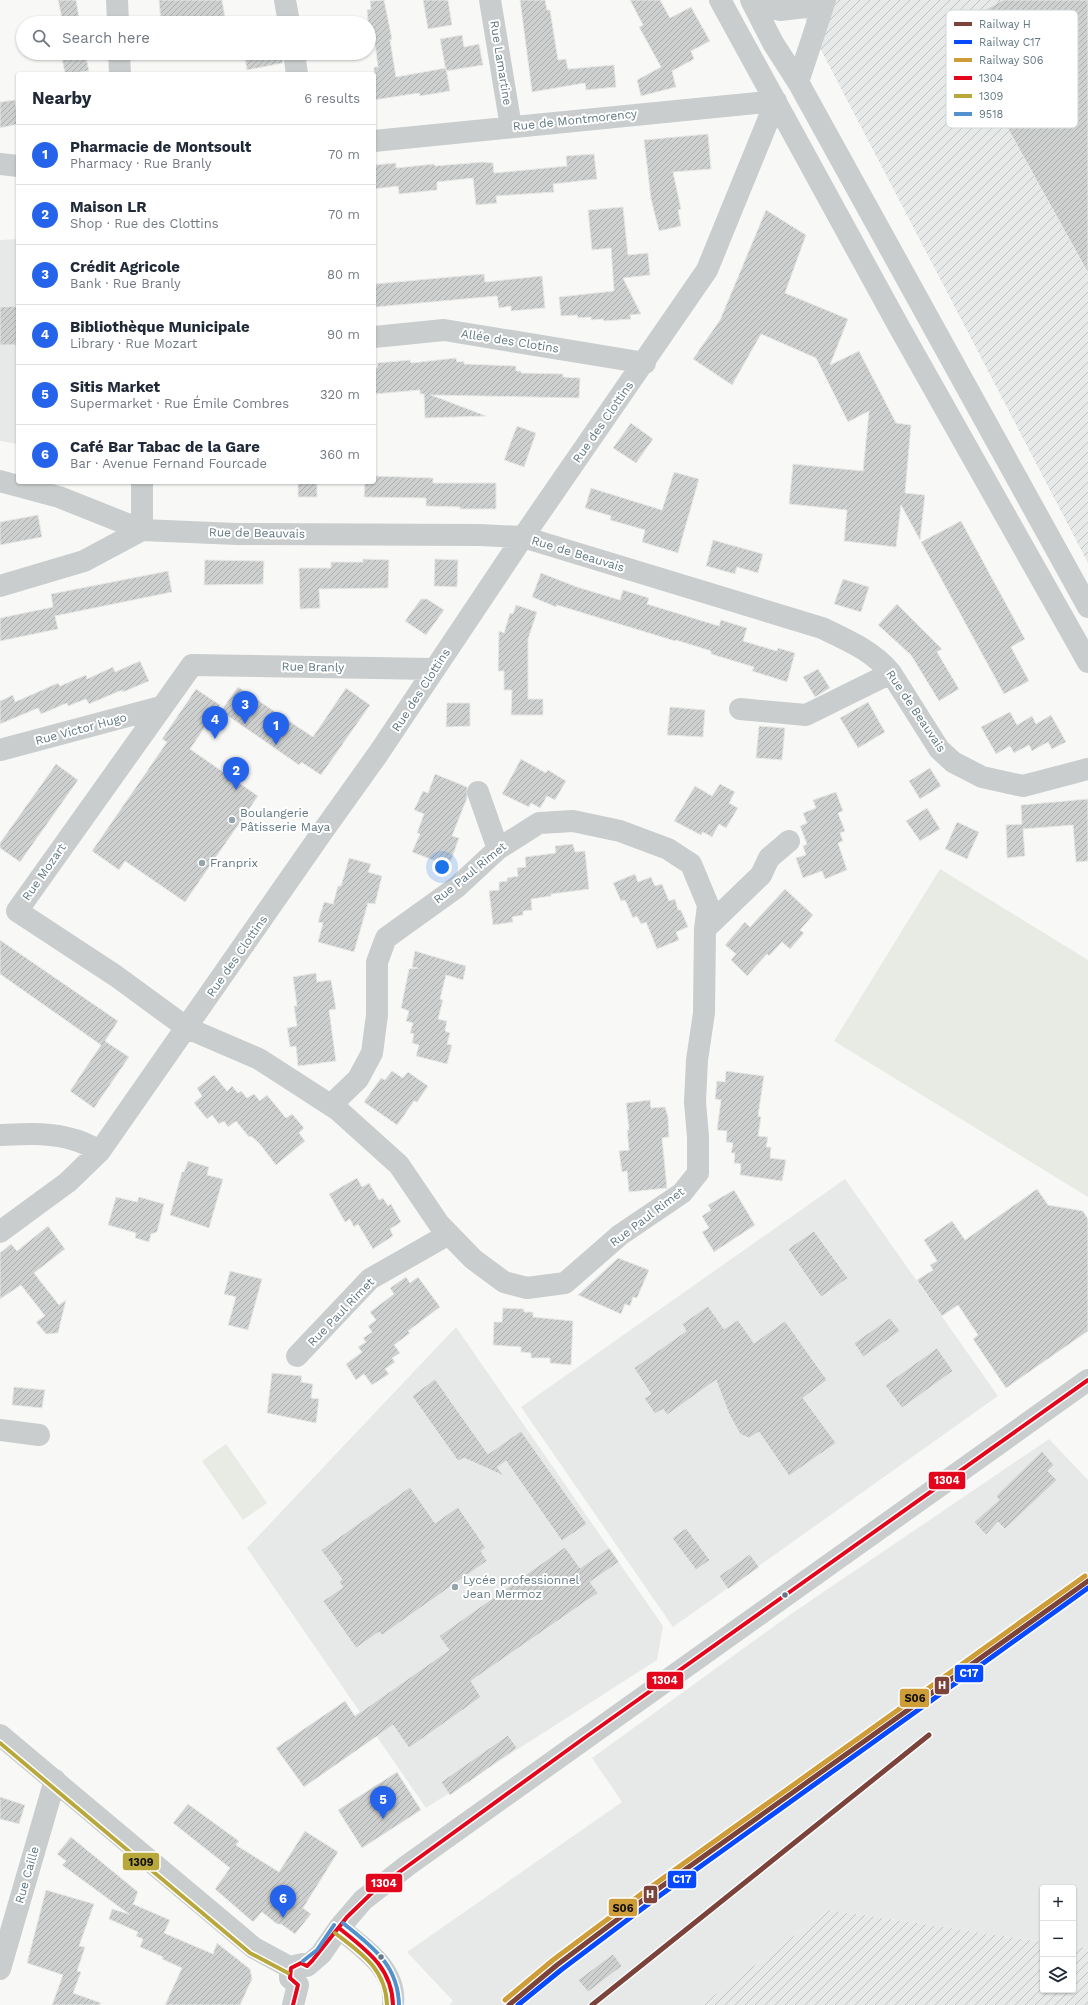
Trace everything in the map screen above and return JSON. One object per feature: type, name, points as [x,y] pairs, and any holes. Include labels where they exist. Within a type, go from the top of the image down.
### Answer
[{"type":"street","points":[[117,0],[118,16]]},
{"type":"street","points":[[285,0],[288,16]]},
{"type":"street","name":"Rue Lamartine","points":[[490,0],[511,127]]},
{"type":"street","points":[[721,0],[757,42],[784,60],[805,60]]},
{"type":"street","points":[[721,0],[756,68],[776,101],[898,325],[1088,662]]},
{"type":"street","points":[[752,1],[773,43],[798,82],[1088,607]]},
{"type":"street","points":[[752,1],[780,10],[824,2],[798,82]]},
{"type":"street","points":[[119,60],[120,72]]},
{"type":"street","points":[[295,60],[297,72]]},
{"type":"street","name":"Rue de Montmorency","points":[[376,141],[776,101]]},
{"type":"street","name":"Rue des Clottins","points":[[0,1232],[68,1182],[100,1151],[187,1028],[322,831],[378,754],[523,538],[645,363],[707,270],[776,101]]},
{"type":"street","points":[[0,164],[16,166]]},
{"type":"street","name":"Allée des Clotins","points":[[376,337],[444,330],[645,363]]},
{"type":"street","name":"Rue de Beauvais","points":[[0,481],[60,497],[142,530],[237,534],[480,536],[523,538],[822,628],[858,644],[885,665],[939,749],[953,762],[982,777],[1023,786],[1088,769]]},
{"type":"street","points":[[0,586],[84,561],[142,530],[142,484]]},
{"type":"street","name":"Rue Branly","points":[[192,665],[434,669]]},
{"type":"street","name":"Rue Mozart","points":[[187,1028],[116,976],[17,911],[192,665]]},
{"type":"street","points":[[740,709],[806,715],[891,673]]},
{"type":"street","name":"Rue Victor Hugo","points":[[0,750],[161,707]]},
{"type":"street","points":[[478,792],[498,849]]},
{"type":"street","name":"Rue Paul Rimet","points":[[187,1028],[259,1059],[331,1105],[399,1165],[439,1224],[473,1259],[504,1282],[527,1288],[565,1283],[620,1235],[682,1193],[698,1173],[698,1137],[695,1102],[697,1060],[704,1013],[705,929],[708,905],[691,864],[668,849],[620,831],[573,821],[540,823],[498,849],[457,887],[386,938],[376,962],[376,1015],[372,1053],[358,1079],[331,1105]]},
{"type":"street","points":[[705,929],[761,875],[769,858],[789,841]]},
{"type":"street","points":[[0,1135],[36,1134],[62,1137],[75,1140],[100,1151]]},
{"type":"street","name":"Rue Paul Rimet","points":[[297,1356],[370,1279],[448,1234]]},
{"type":"street","points":[[0,1735],[254,1948],[297,1981],[321,1954],[339,1928],[363,1900],[415,1859],[1088,1380]]},
{"type":"street","points":[[0,1430],[39,1435]]},
{"type":"street","name":"Rue Caille","points":[[0,1969],[55,1780]]},
{"type":"street","points":[[339,1928],[367,1951],[390,1976],[393,2005]]},
{"type":"shaded area","points":[[795,0],[1088,0],[1088,563]]},
{"type":"shaded area","points":[[16,239],[16,444],[0,441],[0,240]]},
{"type":"shaded area","points":[[940,869],[1088,960],[1088,1197],[834,1041]]},
{"type":"shaded area","points":[[845,1179],[998,1396],[673,1627],[521,1407]]},
{"type":"shaded area","name":"Lycée professionnel Jean Mermoz","points":[[456,1327],[663,1626],[657,1660],[426,1808],[247,1548]]},
{"type":"shaded area","points":[[1049,1439],[1088,1480],[1088,1948],[1076,1946],[1076,1885],[1040,1885],[1040,1942],[829,1910],[701,2005],[449,2005],[453,2001],[407,1952],[622,1802],[592,1758],[791,1614]]},
{"type":"shaded area","points":[[226,1444],[267,1503],[243,1520],[202,1461]]},
{"type":"shaded area","points":[[829,1910],[1040,1942],[1040,1993],[1076,1993],[1076,1946],[1088,1948],[1088,2005],[701,2005]]},
{"type":"building","points":[[58,0],[76,0],[79,16],[61,16]]},
{"type":"building","points":[[159,0],[222,0],[225,16],[160,16]]},
{"type":"building","points":[[384,0],[392,39],[390,40],[396,77],[446,68],[450,91],[420,96],[419,93],[376,100],[376,72],[374,72],[374,67],[378,67],[376,52],[376,16],[367,16],[367,10],[371,9],[370,1]]},
{"type":"building","points":[[423,0],[448,0],[452,25],[428,29]]},
{"type":"building","points":[[520,0],[545,0],[547,10],[550,10],[558,60],[566,59],[568,69],[614,65],[616,87],[586,90],[585,83],[532,92]]},
{"type":"building","points":[[630,0],[660,0],[670,18],[691,7],[710,41],[691,51],[694,59],[672,71],[676,87],[641,96],[637,80],[661,67],[639,27],[643,25]]},
{"type":"building","points":[[1003,0],[1088,0],[1088,273],[1008,128],[1078,128],[1078,10],[985,10]]},
{"type":"building","points":[[462,35],[464,47],[479,44],[483,65],[446,71],[440,39]]},
{"type":"building","points":[[62,60],[87,60],[89,71],[65,72]]},
{"type":"building","points":[[245,60],[283,60],[283,63],[247,70]]},
{"type":"building","points":[[15,100],[16,124],[0,128],[0,102]]},
{"type":"building","points":[[708,134],[711,169],[673,172],[681,209],[678,210],[681,226],[659,231],[651,199],[644,140]]},
{"type":"building","points":[[594,154],[597,179],[553,184],[554,192],[496,196],[497,203],[476,205],[473,178],[437,182],[437,190],[399,194],[398,186],[376,189],[376,165],[396,163],[396,168],[434,164],[435,166],[483,162],[493,163],[494,173],[567,166],[566,156]]},
{"type":"building","points":[[623,207],[628,255],[648,253],[650,275],[623,278],[641,314],[630,315],[631,319],[604,321],[603,319],[591,320],[591,317],[578,318],[577,315],[561,316],[559,297],[614,291],[611,248],[592,250],[588,210]]},
{"type":"building","points":[[766,210],[806,235],[785,293],[848,319],[830,365],[859,351],[896,423],[911,425],[905,493],[925,495],[920,540],[901,505],[896,547],[844,541],[847,510],[789,504],[793,464],[863,471],[869,411],[848,422],[816,358],[761,334],[732,385],[693,359],[720,320]]},
{"type":"building","points":[[484,274],[485,282],[542,276],[545,308],[511,311],[511,306],[499,308],[497,296],[376,307],[376,284]]},
{"type":"building","points":[[16,306],[16,345],[0,345],[0,307]]},
{"type":"building","points":[[456,358],[457,362],[464,361],[464,364],[516,366],[516,371],[521,371],[521,373],[563,374],[563,377],[580,378],[579,398],[431,395],[486,416],[425,418],[424,394],[420,394],[420,390],[376,394],[377,363],[410,360],[411,363]]},
{"type":"building","points":[[631,423],[653,439],[636,463],[613,448]]},
{"type":"building","points":[[517,426],[536,433],[524,467],[504,460]]},
{"type":"building","points":[[674,472],[699,479],[678,553],[642,542],[645,530],[610,520],[611,516],[585,508],[591,488],[662,510]]},
{"type":"building","points":[[376,476],[433,478],[433,483],[496,483],[496,509],[460,509],[460,507],[426,506],[426,498],[364,497],[365,484],[376,484]]},
{"type":"building","points":[[298,484],[317,484],[317,497],[298,497]]},
{"type":"building","points":[[38,515],[42,537],[0,545],[0,522]]},
{"type":"building","points":[[961,521],[1025,639],[1011,647],[1029,681],[1004,694],[921,542]]},
{"type":"building","points":[[713,540],[763,554],[758,573],[737,567],[735,574],[706,566]]},
{"type":"building","points":[[363,559],[389,560],[388,588],[319,589],[320,608],[300,609],[299,568],[331,568],[331,562],[363,562]]},
{"type":"building","points":[[435,559],[458,560],[457,587],[434,586]]},
{"type":"building","points":[[205,560],[264,561],[263,584],[204,585]]},
{"type":"building","points":[[168,571],[172,592],[55,616],[58,629],[0,641],[0,618],[53,607],[51,594]]},
{"type":"building","points":[[541,573],[577,587],[620,600],[623,590],[649,598],[647,604],[719,626],[721,620],[747,628],[743,641],[777,651],[778,648],[795,653],[787,682],[752,671],[754,667],[711,654],[711,651],[557,605],[556,607],[532,597]]},
{"type":"building","points":[[843,579],[869,587],[861,612],[834,604]]},
{"type":"building","points":[[421,599],[427,599],[444,610],[426,635],[405,621]]},
{"type":"building","points":[[897,604],[942,649],[937,652],[959,689],[939,701],[911,655],[878,625]]},
{"type":"building","points":[[516,605],[537,612],[528,639],[528,699],[543,699],[543,715],[511,715],[512,690],[504,690],[504,671],[498,671],[499,631],[504,633],[510,613],[513,614]]},
{"type":"building","points":[[140,661],[149,681],[123,692],[122,690],[89,704],[86,699],[68,706],[67,703],[41,714],[38,708],[0,724],[0,701],[13,695],[15,702],[58,683],[60,686],[86,675],[87,679],[113,667],[115,672]]},
{"type":"building","points":[[818,669],[830,688],[815,697],[803,677]]},
{"type":"building","points":[[238,687],[313,737],[346,688],[370,705],[321,775],[301,762],[299,765],[221,711]]},
{"type":"building","points":[[196,689],[220,705],[190,749],[258,796],[185,902],[125,861],[119,870],[92,851],[167,742],[162,739]]},
{"type":"building","points":[[868,702],[885,732],[858,748],[840,718]]},
{"type":"building","points":[[447,703],[470,703],[470,726],[446,727]]},
{"type":"building","points":[[670,707],[705,710],[703,737],[667,735]]},
{"type":"building","points":[[1010,712],[1017,725],[1032,716],[1036,724],[1051,715],[1066,742],[1052,749],[1048,742],[1032,751],[1029,745],[1014,753],[1010,746],[996,754],[981,727]]},
{"type":"building","points":[[759,726],[785,728],[782,760],[756,758]]},
{"type":"building","points":[[521,759],[546,773],[548,770],[566,781],[555,800],[547,796],[540,808],[531,803],[529,807],[502,794]]},
{"type":"building","points":[[56,764],[78,780],[20,862],[0,848],[0,843]]},
{"type":"building","points":[[930,768],[941,786],[920,799],[909,781]]},
{"type":"building","points":[[435,774],[467,787],[467,798],[452,836],[459,838],[449,866],[412,852],[420,834],[417,833],[424,814],[414,810],[423,791],[428,793]]},
{"type":"building","points":[[720,784],[735,792],[729,803],[738,808],[726,828],[719,824],[712,837],[703,832],[701,835],[674,821],[695,786],[712,796]]},
{"type":"building","points":[[836,792],[843,811],[838,813],[845,831],[840,833],[843,841],[838,843],[847,870],[825,879],[822,871],[803,878],[796,858],[806,855],[803,846],[807,844],[800,826],[807,823],[803,813],[816,808],[813,800]]},
{"type":"building","points":[[1088,799],[1088,861],[1076,862],[1073,825],[1023,829],[1025,856],[1007,858],[1006,825],[1022,824],[1021,805]]},
{"type":"building","points":[[927,808],[940,829],[920,841],[906,821]]},
{"type":"building","points":[[957,822],[979,832],[967,859],[945,849]]},
{"type":"building","points":[[573,844],[575,852],[585,851],[589,889],[551,894],[551,896],[531,899],[532,910],[523,911],[523,915],[512,917],[513,922],[493,925],[489,891],[499,890],[499,882],[507,881],[507,878],[518,876],[517,868],[526,867],[525,857],[556,853],[555,846]]},
{"type":"building","points":[[349,858],[371,864],[368,872],[382,876],[375,904],[368,903],[354,952],[318,942],[323,923],[318,922],[324,902],[333,904],[338,886],[341,886]]},
{"type":"building","points":[[635,874],[638,882],[651,877],[655,886],[662,884],[669,901],[675,899],[678,910],[681,910],[688,927],[676,932],[679,940],[657,949],[646,922],[641,924],[637,916],[633,918],[625,900],[621,901],[613,883]]},
{"type":"building","points":[[785,889],[813,915],[800,930],[804,933],[790,949],[782,942],[769,956],[767,954],[747,976],[731,960],[736,954],[725,945],[745,922],[750,927]]},
{"type":"building","points":[[0,940],[118,1021],[105,1041],[129,1057],[94,1108],[70,1091],[101,1045],[0,974]]},
{"type":"building","points":[[415,951],[466,966],[463,980],[446,975],[440,999],[443,1000],[438,1019],[447,1021],[445,1031],[450,1033],[447,1044],[452,1045],[447,1064],[416,1056],[419,1045],[412,1043],[414,1034],[410,1033],[413,1023],[406,1021],[409,1011],[401,1008],[409,969],[418,968],[412,967]]},
{"type":"building","points":[[316,973],[317,982],[331,980],[336,1009],[329,1010],[336,1061],[298,1066],[296,1046],[290,1047],[287,1028],[297,1026],[294,1006],[297,1006],[293,977]]},
{"type":"building","points":[[392,1071],[403,1078],[408,1072],[428,1086],[417,1102],[414,1101],[397,1125],[364,1102],[381,1078],[385,1080]]},
{"type":"building","points":[[726,1071],[764,1076],[758,1116],[761,1117],[758,1136],[768,1137],[766,1147],[771,1147],[770,1158],[786,1160],[782,1181],[740,1175],[741,1164],[734,1163],[735,1153],[731,1153],[733,1143],[726,1142],[727,1131],[717,1130],[721,1100],[715,1099],[717,1081],[725,1082]]},
{"type":"building","points":[[214,1075],[227,1091],[232,1086],[238,1093],[241,1091],[247,1098],[254,1094],[260,1101],[267,1095],[286,1118],[292,1114],[304,1128],[299,1133],[305,1141],[276,1165],[259,1143],[251,1136],[249,1137],[236,1121],[228,1127],[224,1121],[219,1124],[212,1115],[207,1119],[194,1103],[202,1096],[197,1088]]},
{"type":"building","points":[[650,1100],[651,1108],[665,1107],[668,1117],[669,1137],[662,1138],[667,1188],[629,1192],[627,1171],[622,1172],[619,1151],[629,1150],[627,1130],[629,1130],[626,1103]]},
{"type":"building","points":[[188,1161],[209,1167],[207,1175],[223,1179],[209,1228],[170,1215],[182,1172],[184,1172]]},
{"type":"building","points":[[357,1178],[362,1187],[369,1183],[379,1200],[383,1198],[388,1206],[391,1204],[401,1222],[390,1229],[393,1236],[373,1249],[358,1224],[354,1227],[350,1219],[345,1222],[329,1194]]},
{"type":"building","points":[[1037,1189],[1048,1205],[1083,1211],[1088,1219],[1088,1331],[1006,1388],[973,1339],[978,1335],[958,1305],[942,1316],[917,1280],[933,1270],[930,1265],[937,1261],[924,1240],[952,1221],[965,1240]]},
{"type":"building","points":[[734,1190],[755,1225],[714,1252],[702,1232],[709,1228],[702,1216],[711,1210],[708,1205]]},
{"type":"building","points":[[116,1197],[137,1202],[139,1197],[164,1204],[157,1232],[151,1234],[149,1242],[135,1238],[136,1233],[108,1225]]},
{"type":"building","points":[[48,1226],[65,1249],[34,1273],[59,1305],[66,1300],[58,1333],[46,1334],[36,1322],[45,1316],[21,1285],[0,1299],[0,1253],[11,1244],[17,1251]]},
{"type":"building","points":[[814,1231],[848,1278],[821,1297],[788,1249]]},
{"type":"building","points":[[618,1258],[649,1270],[637,1298],[633,1297],[630,1306],[625,1304],[621,1314],[578,1295]]},
{"type":"building","points":[[230,1271],[262,1279],[248,1330],[228,1325],[236,1297],[224,1294]]},
{"type":"building","points":[[406,1277],[410,1283],[418,1277],[440,1307],[408,1331],[410,1333],[394,1345],[400,1353],[392,1358],[395,1362],[385,1369],[389,1374],[372,1385],[364,1374],[356,1380],[346,1364],[362,1352],[358,1347],[366,1342],[363,1338],[372,1332],[368,1326],[376,1320],[370,1312],[394,1294],[390,1288]]},
{"type":"building","points":[[708,1306],[724,1329],[738,1320],[754,1343],[785,1321],[827,1380],[803,1398],[836,1443],[789,1476],[759,1432],[749,1438],[740,1434],[729,1414],[716,1380],[667,1415],[663,1409],[655,1414],[644,1398],[651,1394],[634,1368],[686,1331],[682,1324]]},
{"type":"building","points":[[503,1308],[524,1309],[524,1312],[533,1312],[533,1317],[573,1321],[571,1365],[550,1363],[550,1358],[531,1358],[531,1353],[521,1352],[521,1347],[493,1345],[494,1322],[502,1322]]},
{"type":"building","points":[[890,1318],[900,1331],[863,1357],[854,1343]]},
{"type":"building","points":[[937,1348],[953,1371],[902,1408],[885,1385]]},
{"type":"building","points":[[272,1373],[302,1376],[301,1382],[313,1384],[311,1398],[319,1399],[316,1423],[267,1413]]},
{"type":"building","points":[[435,1379],[488,1454],[521,1431],[587,1524],[562,1541],[506,1461],[497,1467],[504,1476],[464,1458],[458,1461],[412,1396]]},
{"type":"building","points":[[14,1387],[45,1390],[42,1408],[12,1405]]},
{"type":"building","points":[[1042,1451],[1054,1465],[1048,1471],[1057,1480],[1005,1529],[998,1522],[986,1535],[974,1522],[999,1500],[996,1496]]},
{"type":"building","points":[[410,1487],[435,1523],[458,1507],[486,1548],[481,1551],[487,1561],[382,1635],[379,1632],[356,1648],[323,1601],[343,1587],[339,1582],[342,1579],[321,1550]]},
{"type":"building","points":[[686,1528],[710,1560],[696,1570],[672,1538]]},
{"type":"building","points":[[565,1547],[580,1568],[609,1548],[619,1562],[590,1582],[598,1593],[471,1681],[481,1697],[409,1748],[393,1725],[304,1787],[276,1748],[345,1701],[355,1716],[449,1650],[439,1636]]},
{"type":"building","points":[[750,1554],[759,1567],[728,1589],[719,1576]]},
{"type":"building","points":[[508,1735],[517,1748],[450,1795],[441,1782]]},
{"type":"building","points":[[397,1772],[421,1810],[362,1848],[338,1810]]},
{"type":"building","points":[[0,1797],[25,1805],[19,1824],[0,1819]]},
{"type":"building","points":[[188,1804],[239,1841],[236,1845],[279,1872],[305,1831],[338,1852],[303,1908],[311,1914],[295,1934],[281,1924],[277,1924],[262,1912],[253,1922],[215,1889],[230,1868],[173,1823]]},
{"type":"building","points":[[71,1837],[138,1892],[133,1904],[170,1920],[164,1933],[213,1954],[217,1943],[250,1969],[252,1979],[240,2005],[165,2005],[182,1968],[162,1959],[163,1957],[140,1947],[143,1939],[136,1936],[138,1932],[109,1919],[112,1909],[129,1914],[62,1865],[66,1861],[57,1854]]},
{"type":"building","points":[[46,1890],[94,1904],[79,1946],[85,1947],[77,1971],[81,1972],[73,1993],[101,2003],[100,2005],[52,2005],[63,1975],[27,1963]]},
{"type":"building","points":[[613,1954],[622,1966],[588,1992],[578,1980]]},
{"type":"rail line","name":"S06","points":[[505,2000],[553,1960],[648,1889],[1085,1576]]},
{"type":"rail line","name":"H","points":[[509,2005],[557,1965],[651,1894],[1088,1581]]},
{"type":"rail line","name":"C17","points":[[518,2005],[561,1970],[655,1899],[1088,1588]]},
{"type":"rail line","name":"H","points":[[592,2005],[929,1735]]},
{"type":"transit line","name":"1304","points":[[293,2005],[298,1985],[290,1978],[291,1968],[301,1963],[307,1966],[347,1917],[376,1889],[587,1736],[1088,1380]]},
{"type":"transit line","name":"1309","points":[[0,1743],[250,1953],[288,1973]]},
{"type":"transit line","name":"9518","points":[[343,1923],[364,1940],[382,1958],[394,1978],[399,2005]]},
{"type":"transit line","name":"9518","points":[[303,1961],[317,1950],[334,1925]]},
{"type":"transit line","name":"1304","points":[[339,1928],[376,1960],[388,1980],[392,1992],[393,2005]]},
{"type":"transit line","name":"1309","points":[[335,1933],[363,1955],[377,1972],[386,1992],[387,2005]]},
{"type":"place","name":"Crédit Agricole","points":[[245,724]]},
{"type":"place","name":"Bibliothèque Municipale","points":[[215,739]]},
{"type":"place","name":"Pharmacie de Montsoult","points":[[276,745]]},
{"type":"place","name":"Maison LR","points":[[236,790]]},
{"type":"place","name":"Boulangerie Pâtisserie Maya","points":[[232,820]]},
{"type":"place","name":"Franprix","points":[[202,863]]},
{"type":"place","name":"Lycée professionnel Jean Mermoz","points":[[455,1587]]},
{"type":"place","name":"Sitis Market","points":[[383,1819]]},
{"type":"place","name":"Café Bar Tabac de la Gare","points":[[283,1918]]}]
